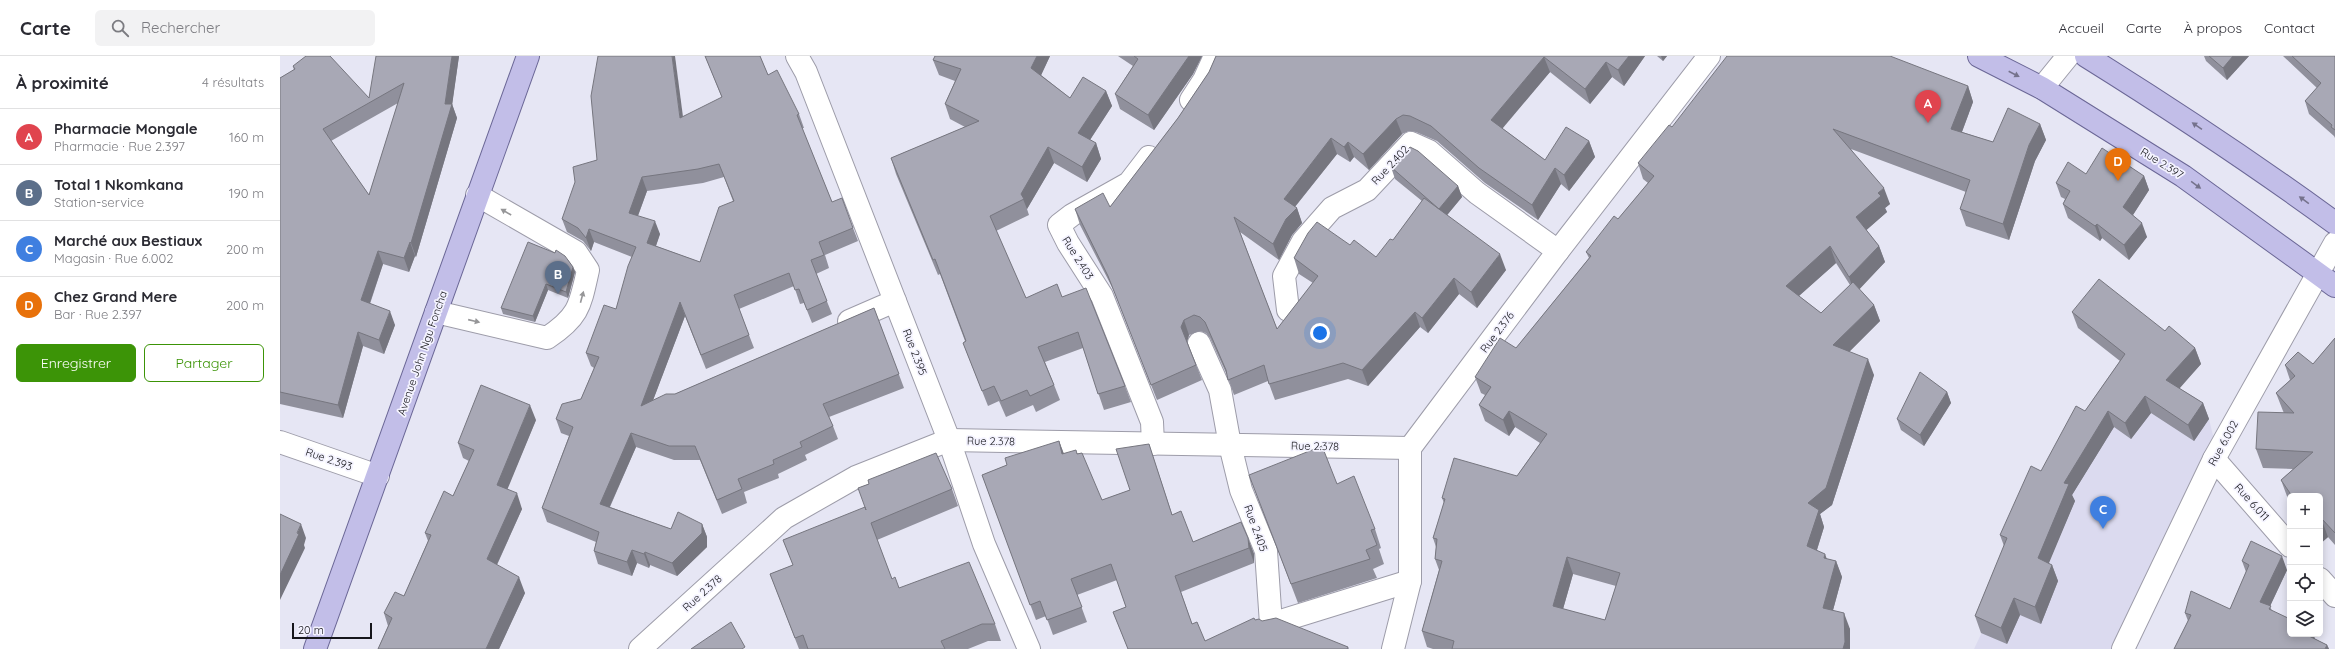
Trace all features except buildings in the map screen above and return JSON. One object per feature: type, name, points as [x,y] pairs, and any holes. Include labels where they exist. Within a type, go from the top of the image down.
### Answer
[{"type":"main road","name":"Avenue John Ngu Foncha","points":[[315,649],[528,56]]},
{"type":"main road","name":"Rue 2.397","points":[[1979,56],[2042,88],[2183,176],[2327,279]]},
{"type":"main road","points":[[2086,56],[2168,107],[2258,167],[2335,223]]},
{"type":"street","name":"Rue 2.395","points":[[797,56],[806,72],[949,440],[984,544],[1029,649]]},
{"type":"street","points":[[1178,119],[1204,80],[1215,56]]},
{"type":"street","name":"Rue 2.376","points":[[1410,448],[1558,251],[1709,56]]},
{"type":"street","points":[[2042,88],[2068,56]]},
{"type":"street","name":"Rue 2.403","points":[[1153,444],[1152,422],[1102,296],[1068,243],[1059,225],[1072,215],[1129,183],[1160,143]]},
{"type":"street","name":"Rue 2.402","points":[[1288,310],[1284,276],[1303,241],[1332,208],[1367,190],[1410,143],[1429,151],[1477,193],[1558,251]]},
{"type":"street","points":[[436,312],[547,338],[566,325],[581,302],[588,270],[576,252],[477,195]]},
{"type":"street","name":"Rue 6.002","points":[[2123,649],[2214,459],[2327,279],[2335,243]]},
{"type":"street","points":[[829,330],[895,301]]},
{"type":"street","name":"Rue 2.405","points":[[1199,343],[1220,390],[1230,445],[1242,490],[1266,551],[1271,624],[1410,581]]},
{"type":"street","name":"Rue 2.378","points":[[640,649],[784,518],[856,477],[949,440],[1410,448]]},
{"type":"street","name":"Rue 2.393","points":[[280,442],[378,476]]},
{"type":"street","points":[[1393,649],[1410,581],[1410,448]]},
{"type":"street","name":"Rue 6.011","points":[[2214,459],[2287,543]]},
{"type":"street","points":[[2323,583],[2335,596]]},
{"type":"shaded area","points":[[2181,402],[2209,419],[2220,464],[2133,649],[1974,649],[2082,422]]},
{"type":"place","name":"Pharmacie Mongale","points":[[1928,123]]},
{"type":"place","name":"Chez Grand Mere","points":[[2118,181]]},
{"type":"place","name":"Total 1 Nkomkana","points":[[558,294]]},
{"type":"place","name":"Marché aux Bestiaux","points":[[2103,529]]}]
